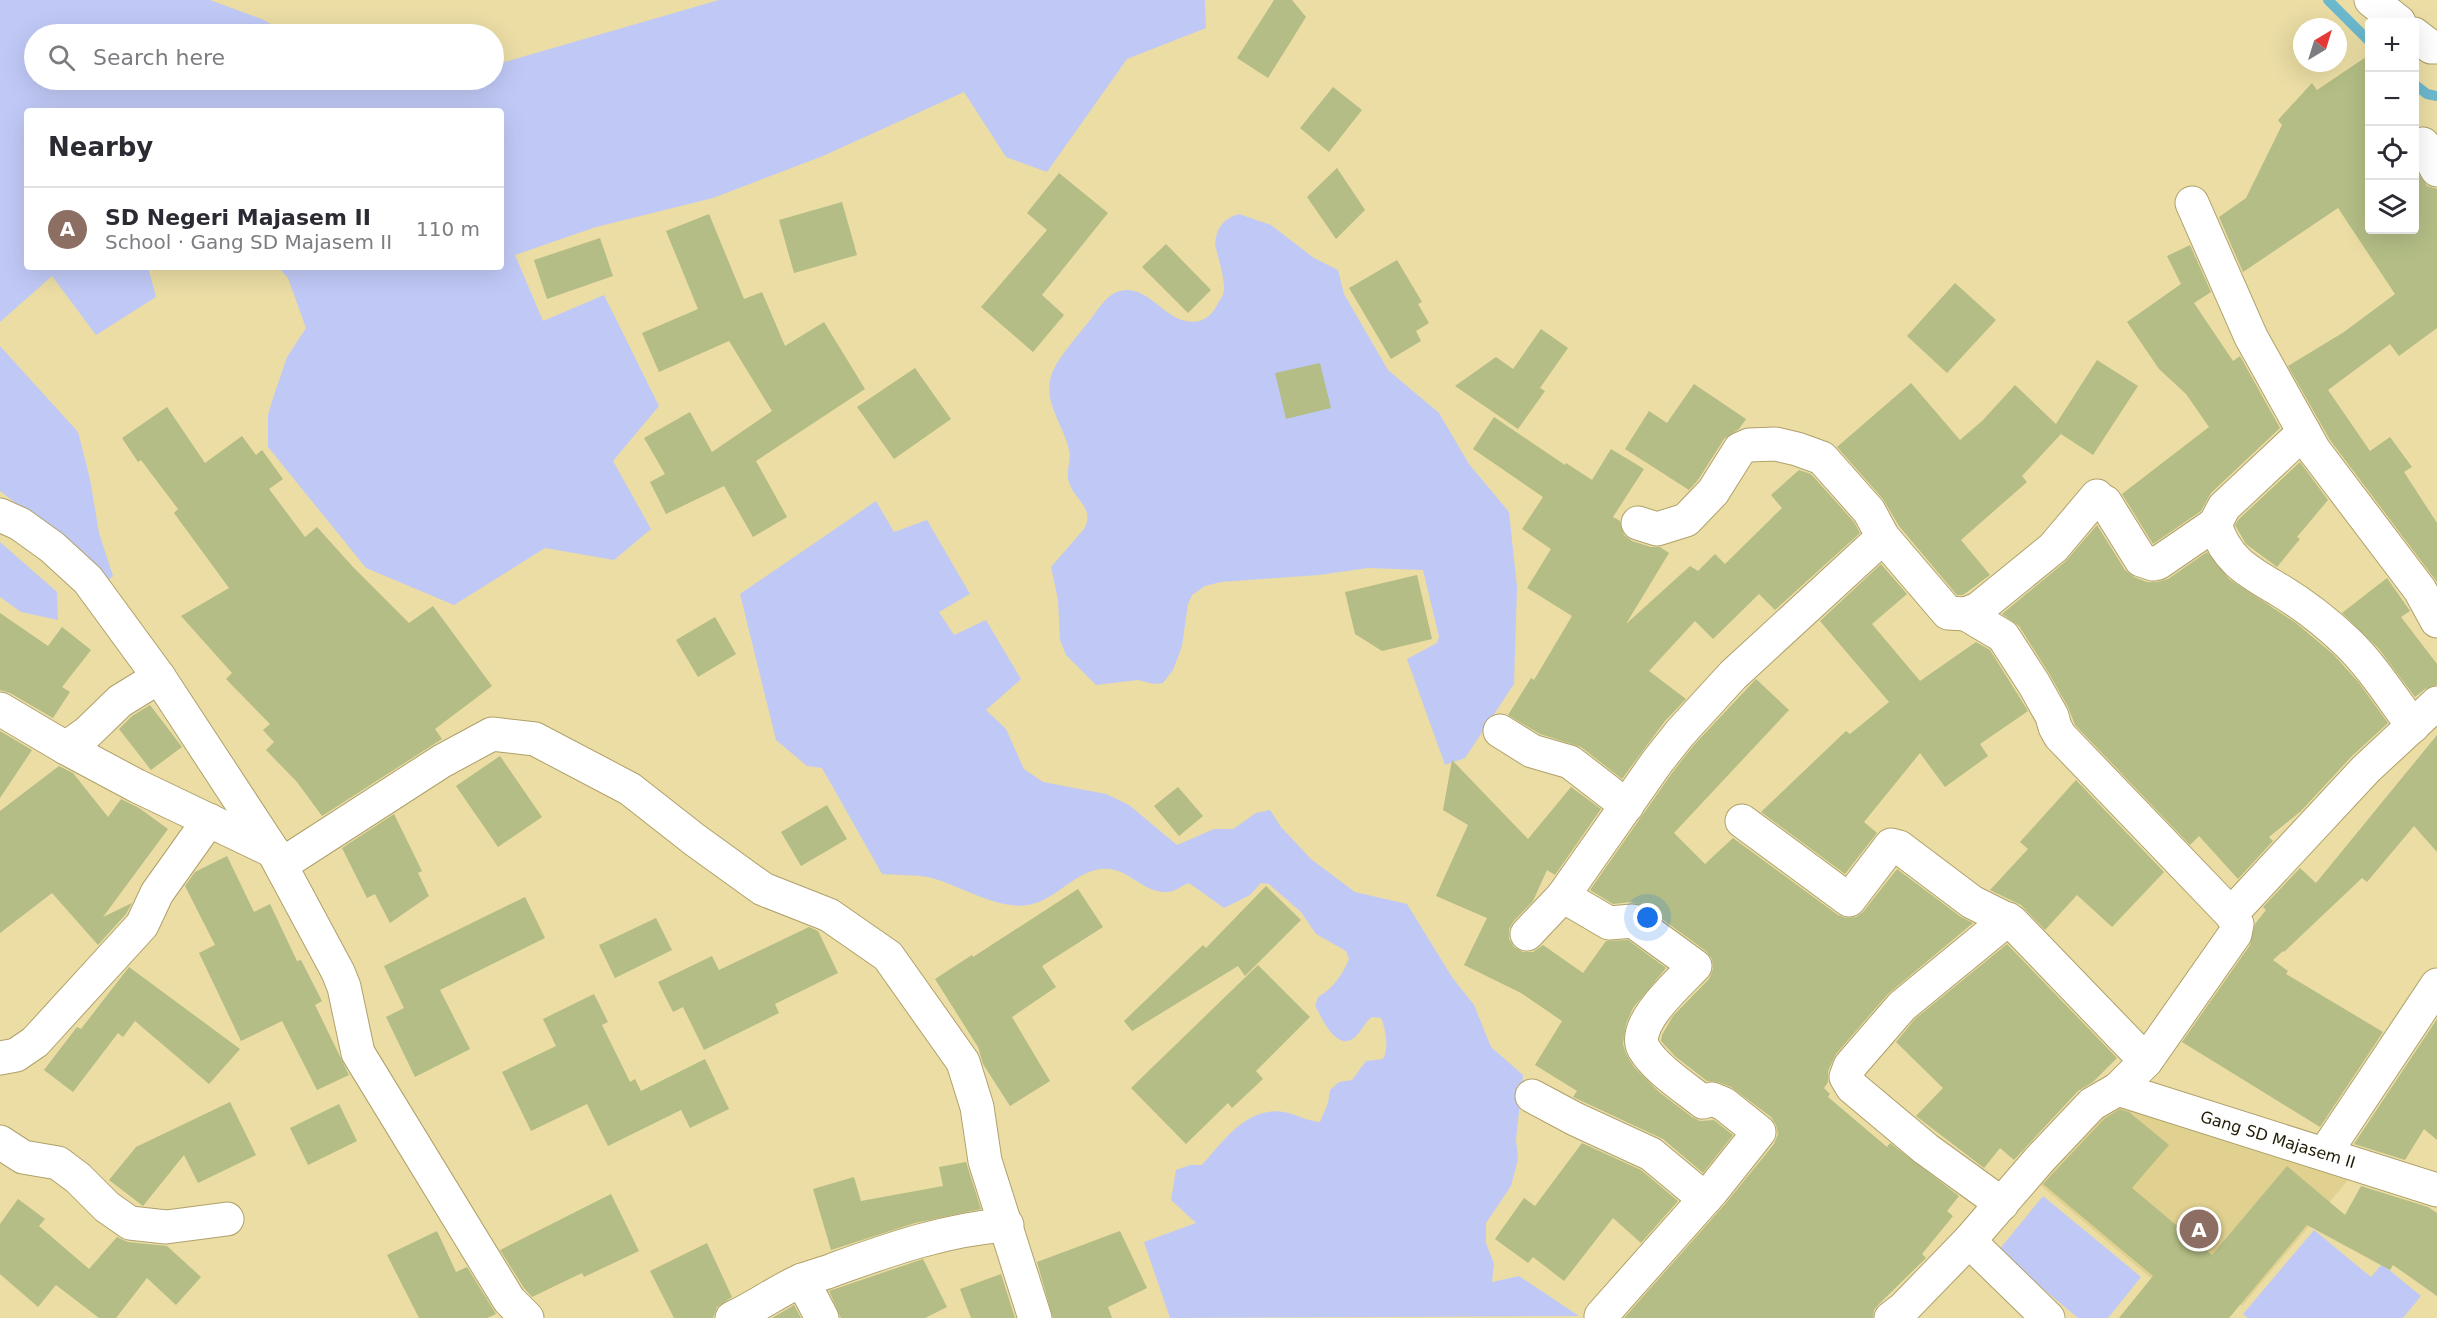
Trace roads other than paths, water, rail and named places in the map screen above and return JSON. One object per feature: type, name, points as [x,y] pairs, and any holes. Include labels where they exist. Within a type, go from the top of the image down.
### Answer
[{"type":"street","points":[[2371,0],[2394,18]]},
{"type":"street","points":[[2419,37],[2431,47],[2437,47]]},
{"type":"street","points":[[2198,217],[2251,337],[2314,450],[2420,590],[2437,621]]},
{"type":"street","points":[[1638,523],[1657,529],[1686,520],[1713,492],[1740,449],[1749,445],[1776,444],[1822,458],[1869,511],[1883,537],[1948,613],[1966,614],[1978,609],[2053,548],[2101,499],[2141,560],[2158,564],[2215,524],[2224,507],[2304,432]]},
{"type":"street","points":[[0,514],[52,547],[88,580],[159,677],[277,858],[344,987],[358,1053],[509,1300],[527,1318]]},
{"type":"street","points":[[2215,524],[2220,539],[2237,563],[2253,577],[2281,591],[2305,607],[2348,644],[2413,726]]},
{"type":"street","points":[[1527,934],[1563,897],[1669,747],[1732,675],[1883,537]]},
{"type":"street","points":[[1890,1318],[1904,1308],[1969,1241],[2040,1159],[2092,1104],[2118,1089],[2146,1061],[2235,934],[2237,924],[2231,914],[2060,736],[2043,700],[2003,636],[1966,614]]},
{"type":"street","points":[[66,748],[87,733],[120,701],[159,677]]},
{"type":"street","points":[[2231,914],[2366,769],[2437,703]]},
{"type":"street","points":[[0,709],[66,748],[137,786],[209,820],[277,858]]},
{"type":"street","points":[[1500,731],[1532,751],[1570,762],[1627,806]]},
{"type":"street","points":[[277,858],[492,734],[535,739],[630,789],[763,889],[829,915],[888,957],[963,1062],[977,1107],[985,1161],[1035,1318]]},
{"type":"street","points":[[0,1058],[16,1055],[34,1042],[142,926],[157,893],[209,820]]},
{"type":"street","points":[[1742,821],[1849,900],[1891,845],[1899,847],[1972,902],[2008,919],[2146,1061]]},
{"type":"street","points":[[1563,897],[1609,923],[1634,921],[1695,966],[1654,1009],[1642,1032],[1643,1047],[1671,1077],[1703,1102],[1712,1099],[1724,1104],[1759,1132],[1705,1199],[1600,1317]]},
{"type":"street","points":[[2002,1204],[1926,1149],[1852,1087],[1846,1077],[1850,1066],[1902,1006],[2008,919]]},
{"type":"street","points":[[2325,1153],[2437,985]]},
{"type":"street","name":"Gang SD Majasem II","points":[[2118,1089],[2437,1190]]},
{"type":"street","points":[[1532,1096],[1575,1119],[1651,1154],[1705,1199]]},
{"type":"street","points":[[0,1142],[23,1157],[58,1163],[78,1178],[107,1207],[130,1223],[166,1227],[227,1219]]},
{"type":"street","points":[[732,1318],[802,1280],[863,1258],[975,1227],[1007,1225]]},
{"type":"street","points":[[1969,1241],[2048,1318]]},
{"type":"street","points":[[802,1280],[822,1318]]},
{"type":"waterway","points":[[2328,0],[2365,37]]},
{"type":"waterway","points":[[2419,88],[2427,94],[2437,96]]},
{"type":"place","name":"SD Negeri Majasem II","points":[[2199,1229]]}]
